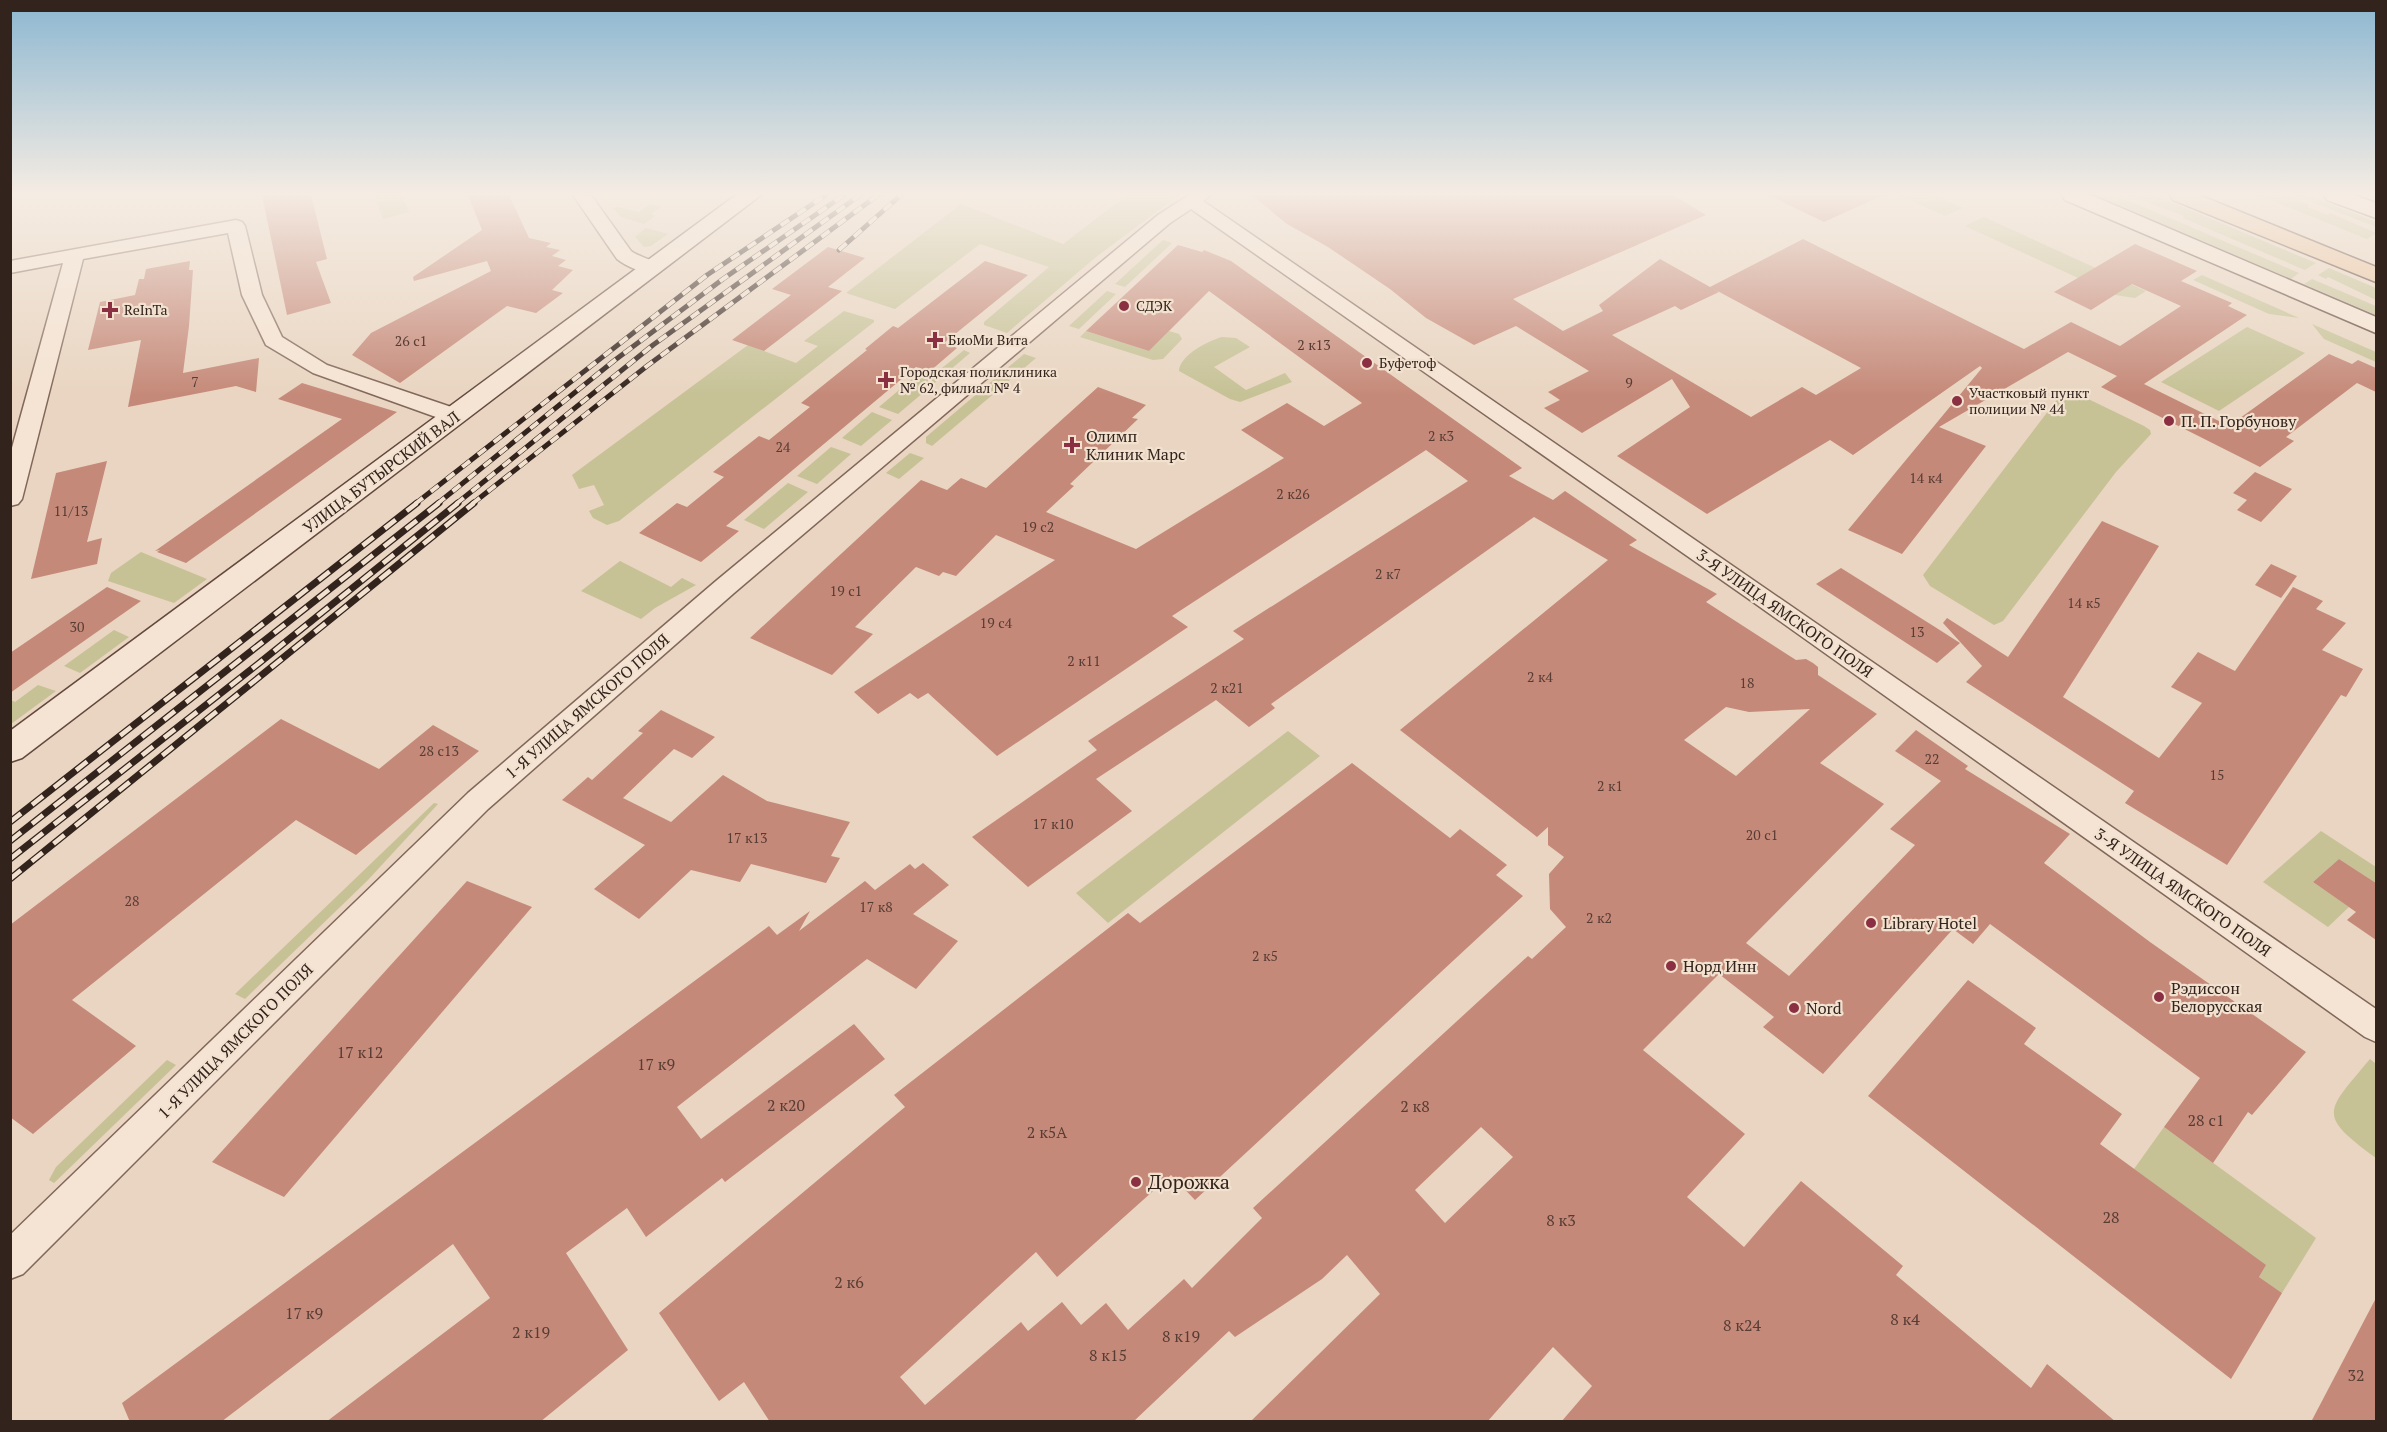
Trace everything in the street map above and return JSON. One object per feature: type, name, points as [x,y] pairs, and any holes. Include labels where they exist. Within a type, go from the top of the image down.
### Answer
[{"type":"main road","points":[[2344,262],[2376,275]]},
{"type":"street","points":[[10,267],[37,262]]},
{"type":"street","points":[[10,499],[77,262]]},
{"type":"street","points":[[244,262],[252,295],[273,341],[320,369],[455,416]]},
{"type":"street","points":[[635,262],[652,268]]},
{"type":"street","name":"УЛИЦА БУТЫРСКИЙ ВАЛ","points":[[10,749],[660,262]]},
{"type":"street","name":"1-Я УЛИЦА ЯМСКОГО ПОЛЯ","points":[[10,1261],[478,801],[725,587],[1112,262]]},
{"type":"street","name":"3-Я УЛИЦА ЯМСКОГО ПОЛЯ","points":[[1287,262],[2376,1027]]},
{"type":"street","points":[[2228,262],[2376,326]]},
{"type":"shaded area","points":[[886,262],[957,262],[895,309],[846,293]]},
{"type":"shaded area","points":[[1033,262],[1090,262],[1007,333],[984,325],[984,322],[1049,267]]},
{"type":"shaded area","points":[[1139,262],[1152,262],[1125,287],[1115,284]]},
{"type":"shaded area","points":[[2043,262],[2082,262],[2146,291],[2135,298],[2115,295]]},
{"type":"shaded area","points":[[2251,262],[2273,262],[2299,273],[2291,279]]},
{"type":"shaded area","points":[[2286,262],[2316,263],[2305,270]]},
{"type":"shaded area","points":[[2329,268],[2376,288],[2376,300],[2328,277],[2326,279],[2318,275]]},
{"type":"shaded area","points":[[2202,275],[2299,318],[2269,314],[2193,280]]},
{"type":"shaded area","points":[[2312,279],[2376,306],[2376,315],[2304,284]]},
{"type":"shaded area","points":[[1107,291],[1116,294],[1079,329],[1069,326]]},
{"type":"shaded area","points":[[844,311],[874,320],[874,322],[619,521],[607,525],[593,518],[589,511],[604,505],[594,485],[579,489],[572,475],[748,345],[796,363],[818,346],[804,341]]},
{"type":"shaded area","points":[[2312,324],[2376,352],[2376,362],[2324,339]]},
{"type":"shaded area","points":[[2247,327],[2305,353],[2219,411],[2161,382]]},
{"type":"shaded area","points":[[1086,331],[1149,351],[1169,331],[1179,334],[1182,339],[1163,359],[1153,360],[1080,337]]},
{"type":"shaded area","points":[[1222,337],[1236,338],[1250,347],[1214,367],[1246,390],[1285,373],[1292,382],[1240,402],[1230,399],[1179,371],[1189,354]]},
{"type":"shaded area","points":[[964,350],[970,353],[898,414],[879,407],[918,374],[930,378]]},
{"type":"shaded area","points":[[1024,354],[1036,358],[932,446],[926,443],[926,437]]},
{"type":"shaded area","points":[[2065,394],[2082,396],[2144,426],[2150,430],[2151,434],[2116,472],[2003,621],[1994,625],[1930,586],[1923,575],[2059,397]]},
{"type":"shaded area","points":[[872,412],[892,420],[861,446],[842,438]]},
{"type":"shaded area","points":[[831,447],[851,454],[817,484],[797,476]]},
{"type":"shaded area","points":[[910,453],[924,458],[899,479],[886,473]]},
{"type":"shaded area","points":[[788,483],[808,492],[764,529],[744,520]]},
{"type":"shaded area","points":[[141,552],[207,579],[174,603],[108,581],[111,573]]},
{"type":"shaded area","points":[[620,561],[671,587],[682,578],[696,585],[655,608],[641,619],[581,591]]},
{"type":"shaded area","points":[[114,630],[129,637],[80,673],[64,666]]},
{"type":"shaded area","points":[[38,685],[56,691],[11,724],[11,700],[15,702]]},
{"type":"shaded area","points":[[1288,731],[1320,756],[1108,923],[1076,893]]},
{"type":"shaded area","points":[[434,803],[438,804],[368,880],[245,999],[235,994]]},
{"type":"shaded area","points":[[2321,831],[2376,867],[2376,883],[2339,859],[2313,882],[2349,907],[2328,927],[2263,882]]},
{"type":"shaded area","points":[[2370,1059],[2376,1064],[2376,1158],[2344,1131],[2336,1121],[2334,1112],[2344,1091]]},
{"type":"shaded area","points":[[167,1060],[176,1065],[54,1183],[49,1180],[56,1167]]},
{"type":"shaded area","points":[[2164,1127],[2316,1238],[2282,1293],[2259,1277],[2265,1266],[2134,1169]]},
{"type":"building","points":[[190,262],[189,270],[193,270],[183,373],[259,358],[256,392],[236,386],[128,407],[141,340],[88,350],[100,302],[135,295],[139,279],[144,279],[146,269]]},
{"type":"building","points":[[276,262],[317,262],[331,303],[287,315]]},
{"type":"building","points":[[435,262],[484,262],[414,281],[413,277]]},
{"type":"building","points":[[487,262],[564,262],[558,266],[573,270],[552,290],[563,293],[536,313],[507,306],[400,383],[352,355],[371,333],[491,271]]},
{"type":"building","points":[[808,262],[860,262],[828,287],[842,291],[764,351],[732,340],[791,295],[772,289]]},
{"type":"building","points":[[984,262],[1028,275],[944,343],[957,348],[929,372],[916,367],[726,526],[739,531],[701,562],[639,533],[677,503],[687,507],[724,477],[713,472],[759,436],[769,440],[810,407],[801,403],[893,326],[898,328]]},
{"type":"building","points":[[1160,262],[1232,262],[1522,468],[1509,476],[1553,500],[1565,491],[1637,540],[1629,545],[1717,594],[1706,602],[1796,660],[1806,659],[1813,663],[1818,667],[1818,675],[1877,714],[1820,763],[1884,804],[1746,943],[1789,976],[1915,845],[1890,829],[1941,781],[1895,751],[1916,730],[1968,766],[1965,769],[2070,834],[2044,863],[2150,942],[2306,1052],[2252,1115],[2248,1112],[2213,1163],[2164,1127],[2200,1078],[1990,924],[1973,944],[1953,929],[1823,1074],[1763,1027],[1774,1017],[1719,974],[1643,1050],[1745,1134],[1687,1197],[1744,1247],[1801,1181],[1903,1266],[1896,1275],[2031,1388],[2047,1364],[2116,1422],[1561,1422],[1592,1386],[1553,1347],[1487,1422],[1250,1422],[1380,1294],[1347,1255],[1322,1279],[1235,1337],[1229,1331],[1133,1422],[770,1422],[744,1382],[719,1401],[659,1313],[905,1107],[894,1095],[1128,913],[1140,923],[1352,763],[1450,838],[1460,829],[1507,865],[1496,875],[1523,896],[1195,1200],[1171,1175],[1057,1277],[1036,1252],[900,1377],[925,1405],[1021,1322],[1028,1331],[1062,1302],[1081,1325],[1106,1303],[1128,1330],[1184,1279],[1192,1288],[1262,1218],[1253,1208],[1528,956],[1532,959],[1566,927],[1550,909],[1549,874],[1564,857],[1548,845],[1548,827],[1537,837],[1400,730],[1608,560],[1534,517],[1271,704],[1275,708],[1249,727],[1216,700],[1096,779],[1132,811],[1028,887],[972,837],[1097,750],[1088,741],[1244,639],[1233,631],[1468,481],[1426,450],[1172,616],[1188,627],[997,756],[928,693],[918,699],[910,693],[878,714],[854,692],[1055,560],[996,535],[956,576],[943,572],[939,576],[916,567],[855,627],[873,634],[832,675],[750,638],[921,480],[947,490],[961,478],[986,488],[1098,387],[1146,405],[1132,418],[1138,419],[1070,484],[1074,486],[1046,512],[1136,549],[1284,458],[1241,430],[1287,403],[1324,426],[1362,403],[1209,291],[1149,351],[1086,331]],"holes":[[[1726,707],[1749,712],[1810,709],[1736,776],[1684,740]],[[1481,1127],[1513,1157],[1445,1223],[1415,1190]]]},
{"type":"building","points":[[1350,262],[1598,262],[1513,299],[1563,331],[1603,311],[1599,305],[1656,262],[1665,262],[1710,287],[1759,262],[1849,262],[2024,349],[2071,322],[2120,346],[2181,306],[2132,284],[2091,310],[2054,292],[2105,262],[2176,262],[2197,271],[2181,281],[2232,303],[2228,306],[2247,315],[2144,384],[2229,426],[2329,354],[2352,364],[2358,360],[2376,368],[2376,392],[2357,383],[2286,437],[2294,441],[2260,467],[2101,387],[2117,376],[2068,352],[1939,427],[1986,446],[1902,554],[1848,530],[1982,368],[1980,366],[1853,455],[1830,440],[1707,514],[1617,456],[1690,407],[1672,379],[1582,433],[1544,408],[1560,400],[1548,392],[1589,371],[1516,326],[1474,345],[1426,318],[1390,289]],"holes":[[[1719,292],[1861,368],[1816,395],[1802,387],[1751,417],[1612,335],[1675,306],[1681,310]]]},
{"type":"building","points":[[302,383],[397,412],[186,563],[157,552],[160,550],[155,551],[342,419],[278,399]]},
{"type":"building","points":[[107,461],[87,542],[102,538],[97,564],[31,579],[56,473]]},
{"type":"building","points":[[2255,472],[2292,489],[2261,522],[2237,510],[2247,500],[2233,493]]},
{"type":"building","points":[[2102,521],[2159,546],[2063,697],[2159,758],[2202,703],[2171,687],[2198,652],[2235,671],[2293,587],[2323,601],[2316,609],[2346,623],[2322,650],[2363,669],[2346,697],[2341,695],[2227,865],[2125,803],[2134,791],[1966,682],[1982,666],[1943,623],[1947,618],[2008,657]]},
{"type":"building","points":[[2271,564],[2297,576],[2281,598],[2255,585]]},
{"type":"building","points":[[1841,568],[1960,643],[1937,663],[1816,584]]},
{"type":"building","points":[[107,587],[141,601],[10,693],[10,653]]},
{"type":"building","points":[[661,710],[715,737],[692,758],[674,749],[623,798],[671,822],[723,775],[767,801],[850,822],[831,856],[840,858],[826,883],[751,864],[740,882],[691,870],[639,919],[594,889],[645,845],[562,800],[588,777],[592,780],[643,733],[638,731]]},
{"type":"building","points":[[281,719],[379,769],[433,725],[479,751],[356,855],[296,820],[72,1000],[136,1046],[33,1134],[10,1117],[10,925]]},
{"type":"building","points":[[2339,859],[2376,883],[2376,940],[2347,920],[2356,912],[2313,882]]},
{"type":"building","points":[[923,863],[949,885],[913,914],[958,941],[916,989],[867,959],[677,1107],[701,1139],[854,1024],[885,1059],[725,1182],[722,1178],[646,1237],[627,1208],[566,1253],[628,1350],[540,1422],[326,1422],[490,1298],[453,1244],[221,1422],[130,1422],[122,1403],[769,926],[777,935],[810,911],[799,931],[865,881],[875,890],[910,864],[915,869]]},
{"type":"building","points":[[467,881],[532,907],[284,1197],[212,1162]]},
{"type":"building","points":[[1968,980],[2036,1028],[2024,1044],[2122,1114],[2100,1144],[2266,1265],[2259,1277],[2282,1293],[2231,1379],[1868,1096]]},
{"type":"building","points":[[2376,1298],[2376,1422],[2311,1422]]},
{"type":"railway","points":[[415,504],[727,262]]},
{"type":"railway","points":[[437,504],[615,360],[748,262]]},
{"type":"railway","points":[[456,504],[653,345],[768,262]]},
{"type":"railway","points":[[472,504],[647,366],[788,262]]},
{"type":"railway","points":[[10,822],[417,503]]},
{"type":"railway","points":[[10,841],[439,503]]},
{"type":"railway","points":[[10,859],[458,503]]},
{"type":"railway","points":[[10,879],[474,503]]},
{"type":"place","name":"СДЭК","points":[[1124,306]]},
{"type":"place","name":"ReInTa","points":[[110,310]]},
{"type":"place","name":"БиоМи Вита","points":[[935,340]]},
{"type":"place","name":"Буфетоф","points":[[1367,363]]},
{"type":"place","name":"Городская поликлиника № 62, филиал № 4","points":[[886,380]]},
{"type":"place","name":"Участковый пункт полиции № 44","points":[[1957,401]]},
{"type":"place","name":"П. П. Горбунову","points":[[2169,421]]},
{"type":"place","name":"Олимп Клиник Марс","points":[[1072,445]]},
{"type":"place","name":"Library Hotel","points":[[1871,923]]},
{"type":"place","name":"Норд Инн","points":[[1671,966]]},
{"type":"place","name":"Рэдиссон Белорусская","points":[[2159,997]]},
{"type":"place","name":"Nord","points":[[1794,1008]]},
{"type":"place","name":"Дорожка","points":[[1136,1182]]}]
